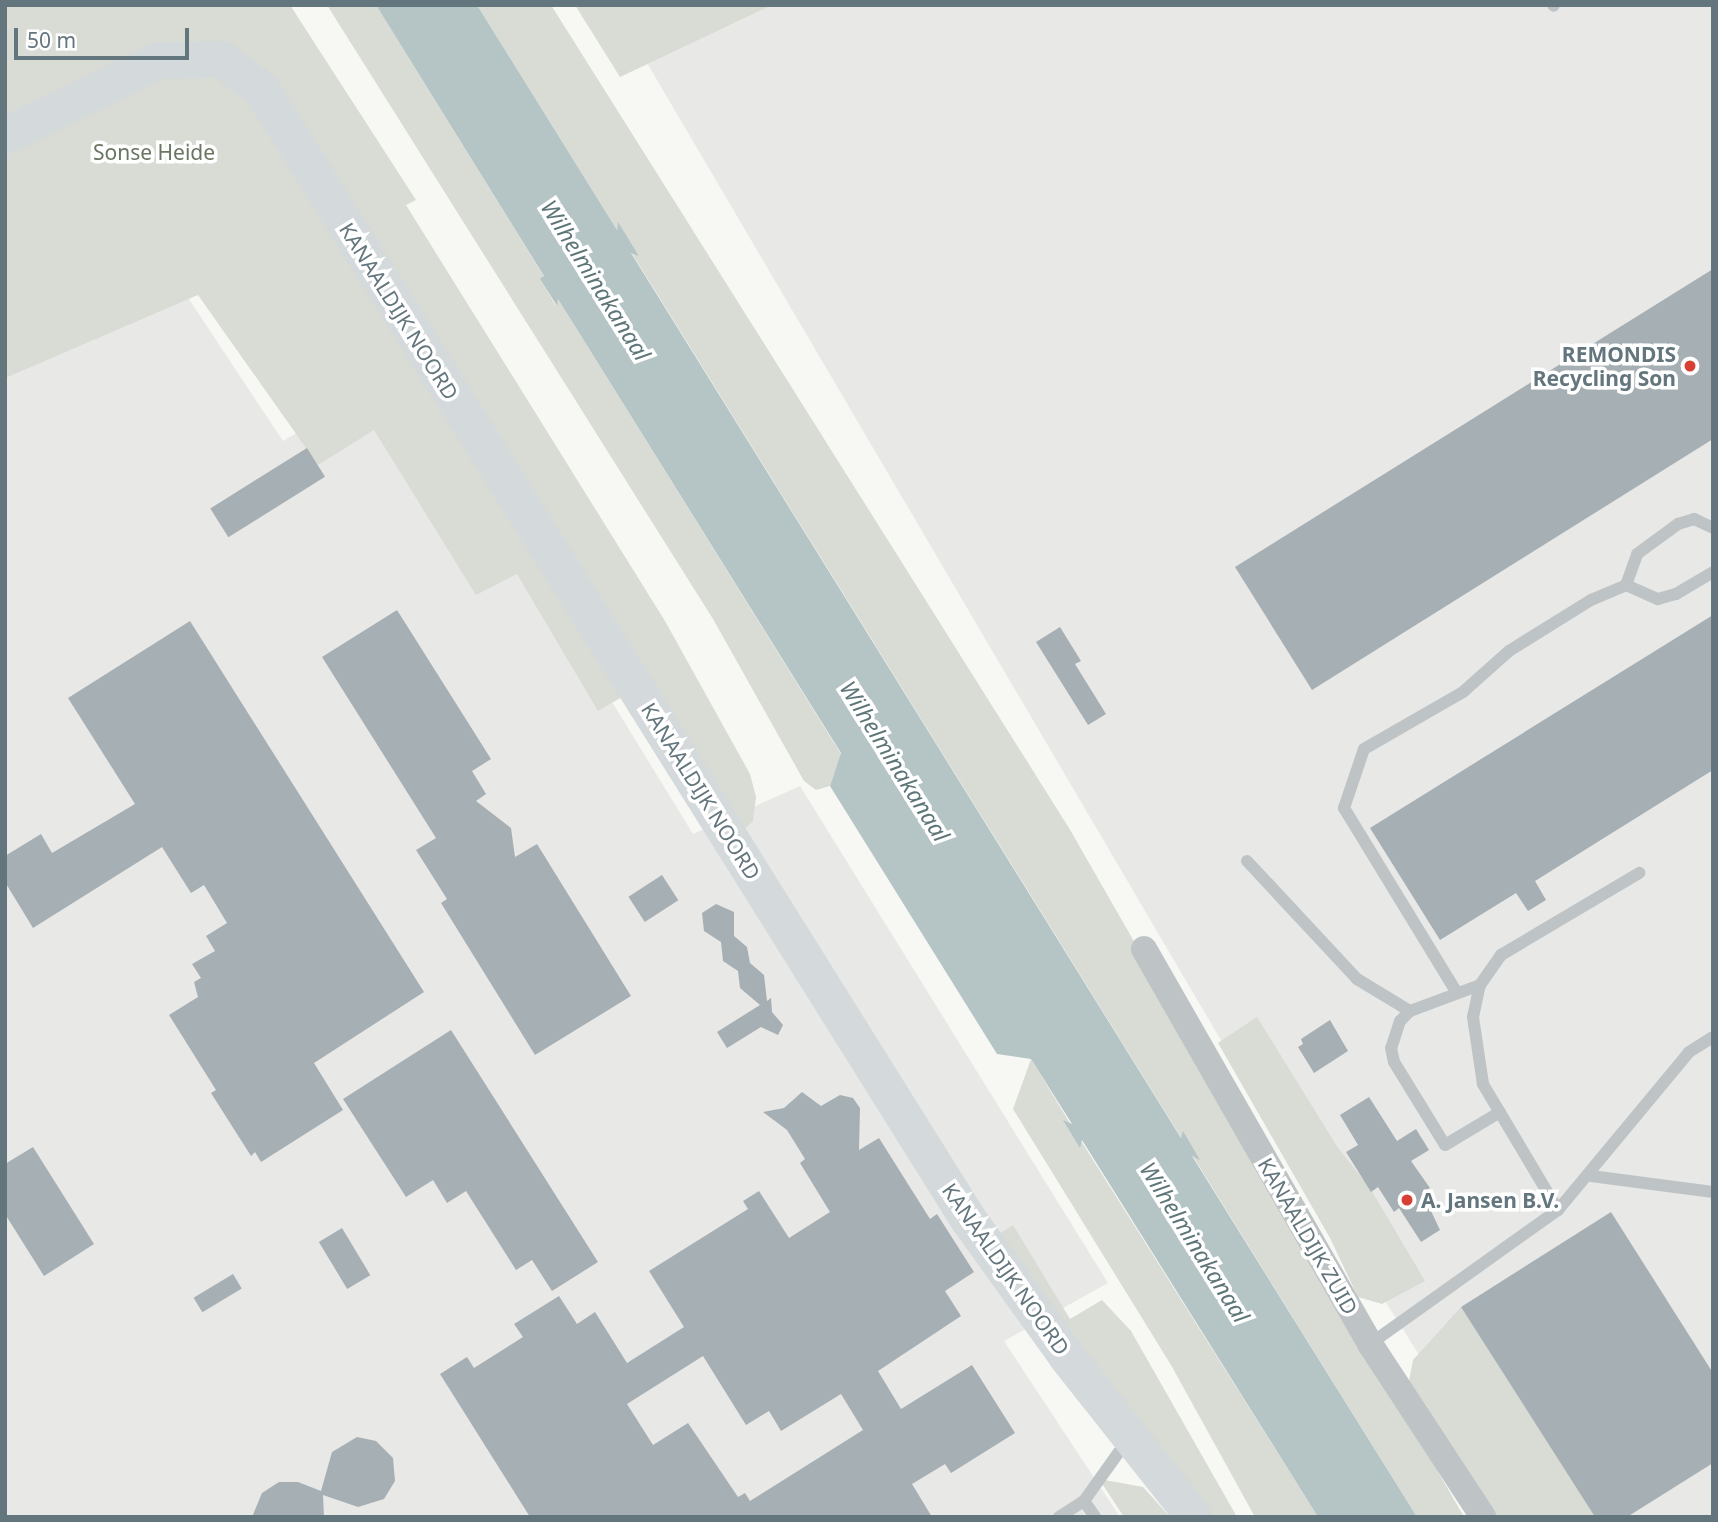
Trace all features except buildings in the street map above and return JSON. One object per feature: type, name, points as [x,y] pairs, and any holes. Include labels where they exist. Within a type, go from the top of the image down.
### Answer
[{"type":"street","name":"KANAALDIJK NOORD","points":[[5,135],[159,60],[222,60],[261,89],[968,1219],[1194,1517]]},
{"type":"street","name":"KANAALDIJK ZUID","points":[[1144,948],[1370,1344],[1483,1517]]},
{"type":"lane","points":[[1457,993],[1344,808],[1364,749],[1463,692],[1521,643],[1591,600],[1626,585],[1637,555],[1671,528],[1694,519],[1713,528]]},
{"type":"lane","points":[[1626,585],[1658,599],[1676,594],[1713,572]]},
{"type":"lane","points":[[1247,861],[1357,979],[1410,1011]]},
{"type":"lane","points":[[1558,1210],[1483,1084],[1473,1017],[1480,985],[1502,955],[1639,873]]},
{"type":"lane","points":[[1480,985],[1410,1011],[1394,1034],[1394,1062],[1445,1145],[1500,1112]]},
{"type":"lane","points":[[1370,1344],[1558,1210],[1591,1176],[1689,1052],[1713,1037]]},
{"type":"lane","points":[[1591,1176],[1713,1192]]},
{"type":"lane","points":[[1059,1517],[1084,1501],[1130,1436]]},
{"type":"lane","points":[[1084,1501],[1095,1517]]},
{"type":"shaded area","points":[[613,5],[1713,5],[1713,1517],[1521,1517],[1222,1042]]},
{"type":"shaded area","points":[[151,242],[283,441],[408,369],[693,834],[800,786],[1108,1283],[1004,1341],[1120,1517],[5,1517],[5,340]]},
{"type":"green space","name":"Sonse Heide","points":[[5,5],[290,5],[416,200],[406,205],[665,621],[750,774],[756,797],[753,821],[746,828],[740,829],[622,697],[598,711],[517,574],[476,595],[374,430],[318,465],[198,295],[5,378]]},
{"type":"green space","points":[[327,5],[376,5],[548,283],[540,279],[556,306],[558,299],[841,754],[830,786],[816,790],[804,781],[713,619]]},
{"type":"green space","points":[[477,5],[551,5],[1069,828],[1464,1517],[1417,1517],[631,252],[639,256],[618,223],[617,230]]},
{"type":"green space","points":[[575,5],[772,5],[620,77]]},
{"type":"green space","points":[[1257,1017],[1338,1148],[1370,1188],[1425,1281],[1382,1304],[1358,1297],[1330,1238],[1218,1043]]},
{"type":"green space","points":[[1031,1059],[1318,1517],[1255,1517],[1171,1365],[1013,1109]]},
{"type":"green space","points":[[1013,1225],[1070,1319],[1102,1300],[1131,1331],[1237,1517],[1213,1517],[995,1237]]},
{"type":"green space","points":[[1461,1307],[1595,1517],[1495,1517],[1409,1381],[1413,1360]]},
{"type":"green space","points":[[1099,1479],[1143,1487],[1170,1517],[1124,1517]]},
{"type":"water","name":"Wilhelminakanaal","points":[[376,5],[477,5],[617,230],[618,222],[639,256],[631,253],[1181,1138],[1183,1131],[1200,1160],[1192,1156],[1417,1517],[1318,1517],[1082,1140],[1080,1148],[1063,1120],[1072,1124],[1031,1059],[997,1054],[830,786],[841,753],[558,299],[557,306],[540,279],[544,276]]},
{"type":"place","name":"REMONDIS Recycling Son","points":[[1690,366]]},
{"type":"place","name":"A. Jansen B.V.","points":[[1407,1200]]}]
